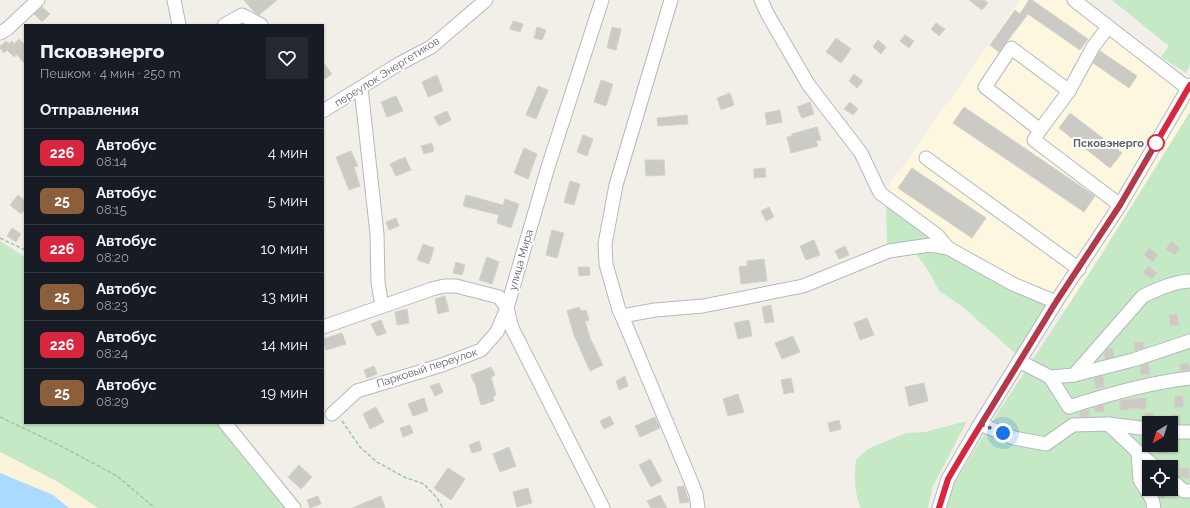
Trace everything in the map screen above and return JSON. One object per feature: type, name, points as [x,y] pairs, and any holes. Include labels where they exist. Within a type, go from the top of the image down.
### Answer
[{"type":"street","points":[[0,33],[38,0]]},
{"type":"street","points":[[174,0],[179,24]]},
{"type":"street","name":"переулок Энергетиков","points":[[324,110],[397,65],[432,47],[486,0]]},
{"type":"street","name":"улица Мира","points":[[507,308],[548,167],[602,0]]},
{"type":"street","points":[[671,0],[616,185],[605,244],[606,264],[619,310],[696,494],[698,508]]},
{"type":"street","points":[[761,0],[768,15],[808,84],[861,153],[880,193],[937,235],[948,248]]},
{"type":"street","points":[[939,508],[948,479],[980,424],[1056,302],[1120,205],[1189,88],[1074,0]]},
{"type":"street","points":[[226,24],[242,15],[259,24]]},
{"type":"street","points":[[1108,27],[1093,47],[1069,91],[1034,140],[1120,205]]},
{"type":"street","points":[[1040,130],[985,87],[1011,48],[1069,91]]},
{"type":"street","points":[[361,88],[377,234],[378,284],[382,306]]},
{"type":"street","points":[[926,158],[1078,269]]},
{"type":"street","points":[[622,316],[655,310],[703,306],[803,286],[889,251],[930,245],[948,248],[1014,284],[1056,302]]},
{"type":"street","points":[[1074,375],[1143,296],[1157,289],[1179,282],[1190,281]]},
{"type":"street","points":[[324,327],[444,286],[456,286],[499,298],[507,308],[512,328],[603,508]]},
{"type":"street","name":"Парковый переулок","points":[[332,414],[357,391],[442,365],[481,350],[497,332],[507,308]]},
{"type":"street","points":[[1050,377],[1074,375],[1133,360],[1190,341]]},
{"type":"street","points":[[1020,361],[1050,377],[1069,407],[1123,390],[1159,382],[1190,378]]},
{"type":"street","points":[[226,424],[294,508]]},
{"type":"street","points":[[980,424],[1014,438],[1046,444],[1073,425],[1108,424],[1142,428]]},
{"type":"street","points":[[1108,424],[1147,460]]},
{"type":"street","points":[[1178,433],[1190,432]]},
{"type":"street","points":[[1138,452],[1140,480],[1152,499],[1154,508]]},
{"type":"street","points":[[1178,486],[1184,491],[1190,491]]},
{"type":"path","points":[[0,238],[24,250]]},
{"type":"path","points":[[332,414],[335,412],[360,447],[376,462],[404,477],[424,484],[437,498],[443,508]]},
{"type":"path","points":[[0,417],[63,447],[117,476],[155,508]]},
{"type":"shaded area","points":[[1020,0],[1066,0],[1190,96],[1190,112],[1065,310],[1029,286],[950,243],[886,190]]},
{"type":"green space","points":[[1112,0],[1190,0],[1190,64],[1186,73],[1161,57],[1169,46]]},
{"type":"green space","points":[[1190,112],[1190,508],[946,508],[947,501],[955,482],[995,417],[1100,257]]},
{"type":"green space","points":[[886,194],[950,243],[1050,300],[1016,354],[963,307],[939,291],[930,273],[915,252],[887,246]]},
{"type":"green space","points":[[0,241],[24,256],[24,424],[222,424],[290,508],[98,508],[56,481],[0,452]]},
{"type":"green space","points":[[967,421],[933,486],[928,508],[861,508],[857,497],[855,484],[856,460],[868,449],[906,433],[925,432]]},
{"type":"sand","points":[[0,452],[56,481],[98,508],[69,508],[53,495],[0,473]]},
{"type":"water","points":[[0,473],[53,495],[69,508],[0,508]]},
{"type":"building","points":[[244,0],[277,0],[259,15],[255,13]]},
{"type":"building","points":[[969,0],[984,0],[988,3],[982,10]]},
{"type":"building","points":[[1029,0],[1032,0],[1088,39],[1080,50],[1028,14],[999,52],[990,45],[1015,10],[1020,14]]},
{"type":"building","points":[[42,7],[50,14],[42,22],[34,14]]},
{"type":"building","points":[[513,21],[523,24],[520,32],[510,29]]},
{"type":"building","points":[[936,23],[945,29],[939,36],[931,29]]},
{"type":"building","points":[[537,27],[546,30],[542,40],[534,38]]},
{"type":"building","points":[[612,27],[621,29],[616,50],[607,48]]},
{"type":"building","points":[[905,35],[914,41],[909,48],[900,41]]},
{"type":"building","points":[[836,38],[851,49],[841,63],[826,52]]},
{"type":"building","points":[[19,39],[24,44],[24,63],[16,54],[14,57],[7,50],[4,53],[0,48],[0,46],[6,41],[9,44],[12,41],[14,44]]},
{"type":"building","points":[[878,40],[886,47],[881,54],[873,47]]},
{"type":"building","points":[[1100,51],[1137,76],[1129,88],[1093,63]]},
{"type":"building","points":[[324,63],[332,74],[324,79]]},
{"type":"building","points":[[854,74],[863,81],[857,88],[849,81]]},
{"type":"building","points":[[437,75],[443,91],[428,97],[422,82]]},
{"type":"building","points":[[601,80],[613,84],[606,106],[594,102]]},
{"type":"building","points":[[538,86],[548,90],[536,119],[526,115]]},
{"type":"building","points":[[730,93],[734,105],[721,110],[717,98]]},
{"type":"building","points":[[396,96],[403,111],[387,117],[381,102]]},
{"type":"building","points":[[810,102],[814,114],[802,118],[797,107]]},
{"type":"building","points":[[850,102],[858,109],[853,115],[844,109]]},
{"type":"building","points":[[964,107],[1095,196],[1084,212],[953,123]]},
{"type":"building","points":[[780,110],[782,122],[767,125],[765,113]]},
{"type":"building","points":[[447,111],[451,120],[439,126],[434,117]]},
{"type":"building","points":[[1070,113],[1122,153],[1110,168],[1059,128]]},
{"type":"building","points":[[687,115],[688,124],[658,126],[657,118]]},
{"type":"building","points":[[817,127],[821,140],[816,141],[818,146],[791,153],[787,137],[792,136],[792,134]]},
{"type":"building","points":[[583,135],[593,139],[587,156],[577,152]]},
{"type":"building","points":[[432,143],[434,151],[424,154],[421,146]]},
{"type":"building","points":[[524,148],[537,154],[528,179],[514,173]]},
{"type":"building","points":[[351,151],[358,166],[354,167],[360,186],[349,190],[336,157]]},
{"type":"building","points":[[405,157],[411,170],[396,176],[390,164]]},
{"type":"building","points":[[645,160],[664,160],[665,175],[646,176]]},
{"type":"building","points":[[765,168],[766,177],[754,178],[754,169]]},
{"type":"building","points":[[912,168],[986,218],[972,238],[898,188]]},
{"type":"building","points":[[570,181],[580,184],[574,205],[564,202]]},
{"type":"building","points":[[18,195],[24,200],[24,210],[21,214],[10,205]]},
{"type":"building","points":[[466,195],[503,205],[505,199],[519,204],[511,228],[497,223],[499,215],[463,206]]},
{"type":"building","points":[[769,207],[774,217],[766,221],[761,211]]},
{"type":"building","points":[[396,218],[399,226],[389,230],[386,222]]},
{"type":"building","points":[[12,228],[21,234],[16,242],[7,236]]},
{"type":"building","points":[[552,230],[564,233],[557,258],[546,255]]},
{"type":"building","points":[[814,240],[820,255],[806,260],[800,246]]},
{"type":"building","points":[[1171,241],[1180,248],[1175,255],[1166,249]]},
{"type":"building","points":[[423,244],[434,248],[429,264],[417,260]]},
{"type":"building","points":[[845,246],[849,255],[839,259],[835,251]]},
{"type":"building","points":[[1149,248],[1158,255],[1153,262],[1144,255]]},
{"type":"building","points":[[487,257],[499,262],[492,284],[479,280]]},
{"type":"building","points":[[764,259],[767,281],[741,284],[739,267],[747,266],[747,261]]},
{"type":"building","points":[[456,262],[465,265],[462,275],[453,273]]},
{"type":"building","points":[[1148,266],[1157,273],[1152,279],[1143,273]]},
{"type":"building","points":[[578,267],[589,267],[590,275],[579,276]]},
{"type":"building","points":[[445,296],[449,311],[438,314],[435,299]]},
{"type":"building","points":[[771,305],[774,322],[765,323],[762,307]]},
{"type":"building","points":[[579,307],[581,311],[586,310],[589,320],[585,321],[590,338],[603,365],[590,371],[574,335],[567,311]]},
{"type":"building","points":[[407,309],[409,323],[397,325],[395,312]]},
{"type":"building","points":[[1177,314],[1179,325],[1170,326],[1169,315]]},
{"type":"building","points":[[867,318],[874,335],[860,340],[854,323]]},
{"type":"building","points":[[381,320],[386,333],[377,336],[371,324]]},
{"type":"building","points":[[749,320],[752,336],[738,339],[734,323]]},
{"type":"building","points":[[342,333],[346,344],[326,350],[324,339]]},
{"type":"building","points":[[793,336],[800,352],[782,359],[775,343]]},
{"type":"building","points":[[1143,342],[1144,348],[1135,351],[1134,343]]},
{"type":"building","points":[[1108,348],[1112,348],[1114,357],[1105,359],[1104,353]]},
{"type":"building","points":[[1148,363],[1150,374],[1141,375],[1140,366]]},
{"type":"building","points":[[1188,363],[1190,370],[1181,371],[1180,364]]},
{"type":"building","points":[[374,366],[377,374],[367,378],[364,370]]},
{"type":"building","points":[[491,367],[495,375],[491,377],[496,395],[493,396],[494,401],[481,405],[475,383],[471,375]]},
{"type":"building","points":[[625,376],[628,386],[619,390],[616,381]]},
{"type":"building","points":[[1103,376],[1104,387],[1096,388],[1094,378]]},
{"type":"building","points":[[791,378],[794,392],[784,394],[781,380]]},
{"type":"building","points":[[439,383],[443,392],[435,396],[430,386]]},
{"type":"building","points":[[924,383],[928,401],[909,406],[905,387]]},
{"type":"building","points":[[738,394],[744,412],[728,416],[723,399]]},
{"type":"building","points":[[1175,396],[1183,396],[1183,407],[1174,407]]},
{"type":"building","points":[[424,398],[428,411],[413,416],[408,404]]},
{"type":"building","points":[[1146,398],[1146,409],[1129,408],[1129,410],[1120,410],[1120,400]]},
{"type":"building","points":[[1104,404],[1104,412],[1095,412],[1095,407]]},
{"type":"building","points":[[376,407],[384,422],[370,429],[363,414]]},
{"type":"building","points":[[1089,409],[1089,417],[1080,417],[1080,412]]},
{"type":"building","points":[[1144,413],[1153,413],[1153,416],[1144,416]]},
{"type":"building","points":[[1180,415],[1180,424],[1178,424],[1178,416],[1171,416]]},
{"type":"building","points":[[610,416],[614,424],[604,429],[600,421]]},
{"type":"building","points":[[655,417],[660,428],[640,437],[635,426]]},
{"type":"building","points":[[839,420],[841,429],[830,432],[828,423]]},
{"type":"building","points":[[410,425],[413,433],[403,437],[400,428]]},
{"type":"building","points":[[479,441],[482,450],[472,453],[469,445]]},
{"type":"building","points":[[509,447],[516,466],[500,472],[493,454]]},
{"type":"building","points":[[650,459],[662,481],[651,487],[639,465]]},
{"type":"building","points":[[299,465],[312,477],[301,489],[288,477]]},
{"type":"building","points":[[448,468],[465,479],[451,500],[434,488]]},
{"type":"building","points":[[1180,468],[1189,468],[1189,479],[1180,477]]},
{"type":"building","points":[[684,486],[689,502],[680,503],[677,487]]},
{"type":"building","points":[[528,488],[532,503],[517,507],[513,492]]},
{"type":"building","points":[[660,495],[667,508],[651,508],[647,501]]},
{"type":"building","points":[[318,496],[321,504],[310,508],[307,500]]},
{"type":"building","points":[[381,496],[385,508],[352,508]]},
{"type":"building","points":[[1159,496],[1165,496],[1165,498],[1160,498]]},
{"type":"bus line","name":"226","points":[[939,508],[948,479],[980,424],[1056,302],[1120,205],[1190,85]]},
{"type":"place","name":"Псковэнерго","points":[[1156,143]]},
{"type":"route","points":[[1003,433],[980,424],[1056,302],[1120,205],[1156,143]]}]
